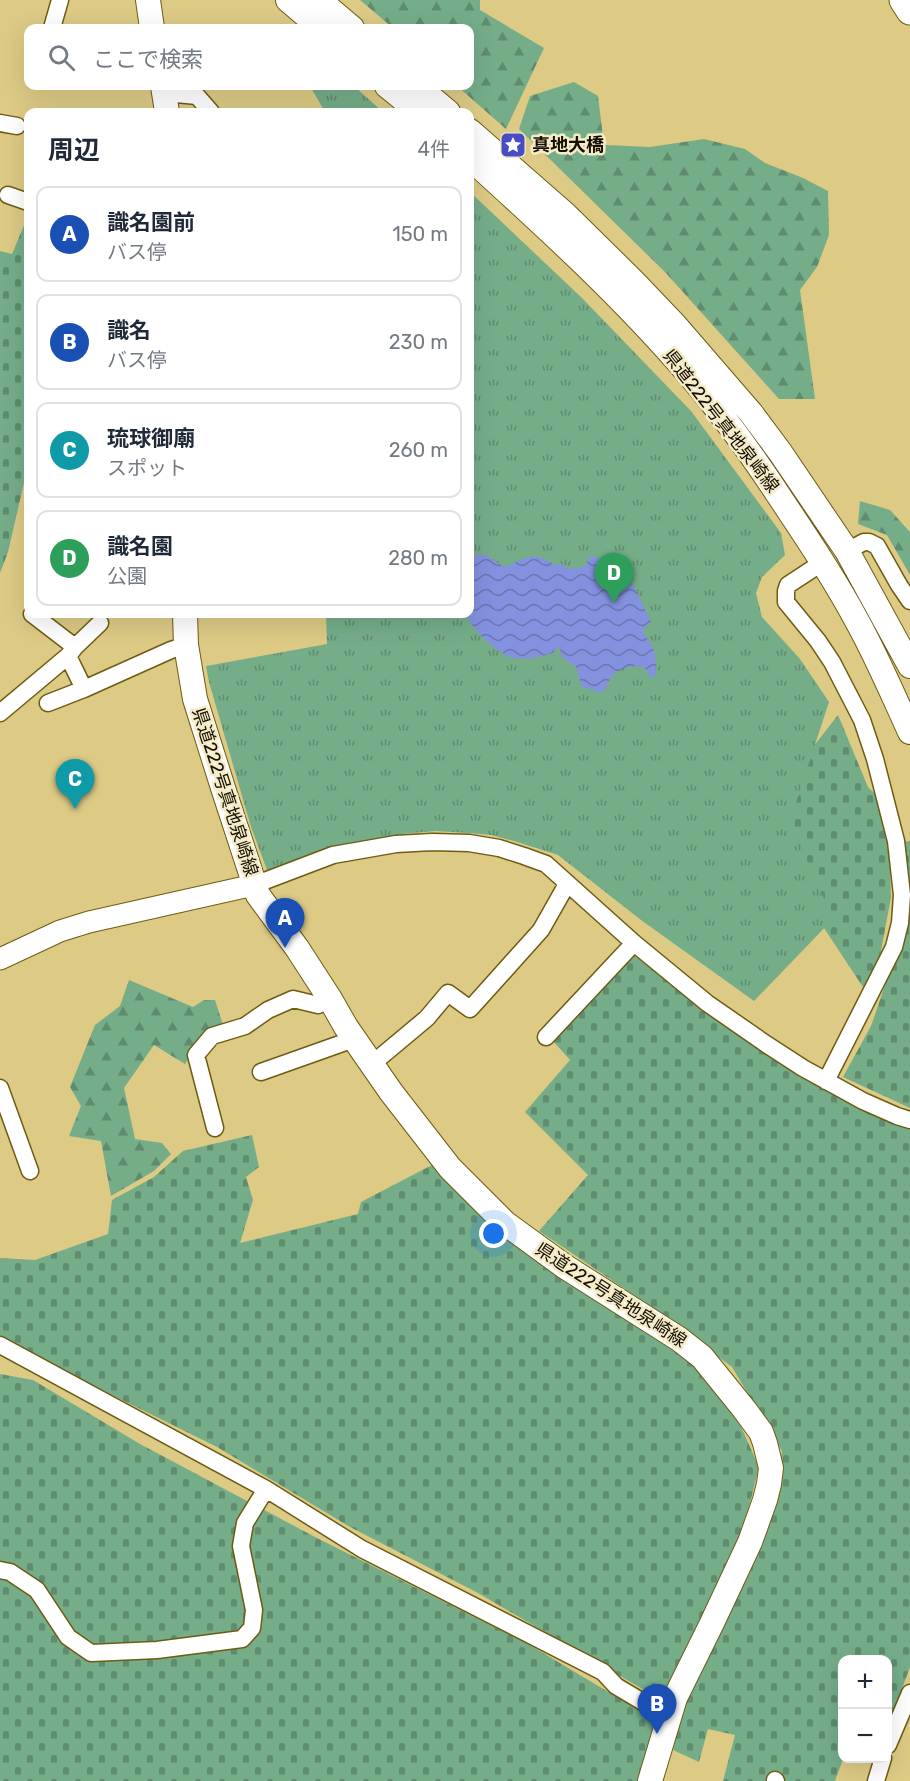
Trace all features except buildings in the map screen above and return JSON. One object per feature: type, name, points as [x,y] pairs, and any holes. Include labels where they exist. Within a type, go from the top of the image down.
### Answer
[{"type":"main road","points":[[148,0],[151,24]]},
{"type":"main road","points":[[288,0],[316,24]]},
{"type":"main road","points":[[319,0],[346,24]]},
{"type":"main road","points":[[903,0],[910,11]]},
{"type":"main road","points":[[392,90],[413,108]]},
{"type":"main road","points":[[422,90],[443,108]]},
{"type":"main road","name":"県道222号真地泉崎線","points":[[474,134],[566,214],[633,281],[751,413],[847,551],[910,666]]},
{"type":"main road","name":"県道222号真地泉崎線","points":[[474,162],[613,292],[693,378],[760,468],[823,562],[858,623],[910,732]]},
{"type":"main road","name":"県道222号真地泉崎線","points":[[185,618],[186,645],[195,699],[258,895],[282,927],[354,1039],[437,1154],[483,1203],[505,1223],[564,1266],[691,1347],[702,1357],[761,1432],[771,1468],[765,1500],[750,1542],[675,1698],[650,1781]]},
{"type":"street","points":[[53,24],[60,0]]},
{"type":"street","points":[[165,98],[176,94],[197,96],[208,108]]},
{"type":"street","points":[[8,195],[24,201]]},
{"type":"street","points":[[847,551],[864,542],[877,546],[910,601]]},
{"type":"street","points":[[823,562],[788,585],[786,602],[832,662],[862,720],[875,759],[896,841],[903,895],[900,923],[894,947],[826,1081]]},
{"type":"street","points":[[36,618],[71,651],[84,689]]},
{"type":"street","points":[[0,713],[100,623]]},
{"type":"street","points":[[48,703],[186,645]]},
{"type":"street","points":[[0,959],[60,931],[89,922],[254,885],[333,855],[396,844],[432,842],[469,843],[499,848],[546,864],[634,943],[707,1003],[775,1050],[863,1101],[910,1120]]},
{"type":"street","points":[[372,1064],[427,1018],[448,993],[470,1009],[541,930],[567,884]]},
{"type":"street","points":[[546,1037],[634,943]]},
{"type":"street","points":[[215,1128],[196,1055],[212,1036],[245,1026],[268,1010],[293,999],[318,1005],[330,999]]},
{"type":"street","points":[[261,1072],[354,1039]]},
{"type":"street","points":[[0,1091],[30,1171]]},
{"type":"street","points":[[0,1345],[266,1489],[362,1549],[603,1672],[616,1686],[668,1717]]},
{"type":"street","points":[[0,1570],[10,1572],[37,1590],[69,1637],[91,1653],[157,1650],[242,1640],[252,1628],[254,1610],[241,1546],[246,1523],[266,1489]]},
{"type":"street","points":[[892,1736],[910,1693]]},
{"type":"street","points":[[876,1781],[881,1763]]},
{"type":"green space","points":[[360,0],[480,0],[480,10],[544,48],[506,129],[462,90],[474,90],[474,24],[388,24]]},
{"type":"green space","points":[[574,82],[598,96],[604,145],[650,147],[704,139],[745,149],[765,163],[828,191],[829,235],[817,267],[800,290],[815,399],[779,399],[665,272],[519,129],[530,96]]},
{"type":"green space","points":[[312,90],[358,90],[379,108],[323,108]]},
{"type":"green space","points":[[474,196],[582,298],[691,411],[781,533],[785,555],[762,577],[756,593],[762,617],[800,659],[829,702],[790,821],[833,919],[754,1001],[641,920],[558,855],[514,841],[491,835],[435,831],[402,834],[341,845],[267,870],[251,827],[206,666],[327,644],[326,618],[474,618]]},
{"type":"green space","points":[[24,226],[24,483],[8,552],[0,573],[0,251],[12,254]]},
{"type":"green space","points":[[860,501],[890,510],[910,532],[910,575],[887,535],[858,524]]},
{"type":"green space","points":[[838,715],[868,787],[876,795],[889,840],[891,897],[879,962],[863,987],[820,922],[784,820],[802,761]]},
{"type":"green space","points":[[910,841],[910,1108],[843,1077],[871,1026],[893,962],[901,842]]},
{"type":"green space","points":[[632,954],[724,1024],[820,1086],[910,1130],[910,1667],[892,1716],[892,1655],[838,1655],[838,1763],[842,1763],[835,1781],[723,1781],[735,1735],[708,1729],[699,1762],[673,1750],[686,1695],[772,1516],[782,1451],[732,1367],[650,1306],[539,1231],[588,1175],[525,1112],[570,1060],[553,1041]]},
{"type":"green space","points":[[129,980],[193,1007],[204,1000],[215,1000],[223,1025],[205,1037],[185,1064],[154,1045],[124,1088],[135,1139],[162,1143],[171,1154],[154,1171],[111,1196],[101,1141],[69,1136],[81,1106],[70,1087],[95,1025],[120,1006]]},
{"type":"green space","points":[[252,1135],[259,1167],[246,1177],[253,1200],[240,1243],[358,1214],[361,1202],[434,1164],[692,1358],[734,1411],[759,1467],[742,1535],[663,1701],[478,1593],[350,1527],[217,1447],[0,1337],[0,1258],[35,1260],[108,1234],[112,1200],[154,1177],[183,1151]]},
{"type":"green space","points":[[0,1374],[33,1380],[140,1444],[315,1537],[528,1644],[657,1721],[642,1781],[0,1781]]},
{"type":"water","points":[[474,555],[487,555],[506,567],[525,558],[536,557],[555,566],[561,563],[565,568],[583,568],[591,556],[605,561],[624,573],[635,589],[651,622],[642,630],[654,652],[655,676],[650,678],[643,667],[629,667],[613,675],[603,692],[595,691],[581,686],[577,668],[562,657],[560,649],[556,648],[553,653],[526,659],[510,657],[491,644],[468,618],[474,618]]},
{"type":"place","name":"真地大橋","points":[[513,145]]},
{"type":"place","name":"識名園","points":[[614,603]]},
{"type":"place","name":"琉球御廟","points":[[75,809]]},
{"type":"place","name":"識名園前","points":[[285,948]]},
{"type":"place","name":"識名","points":[[657,1734]]}]
